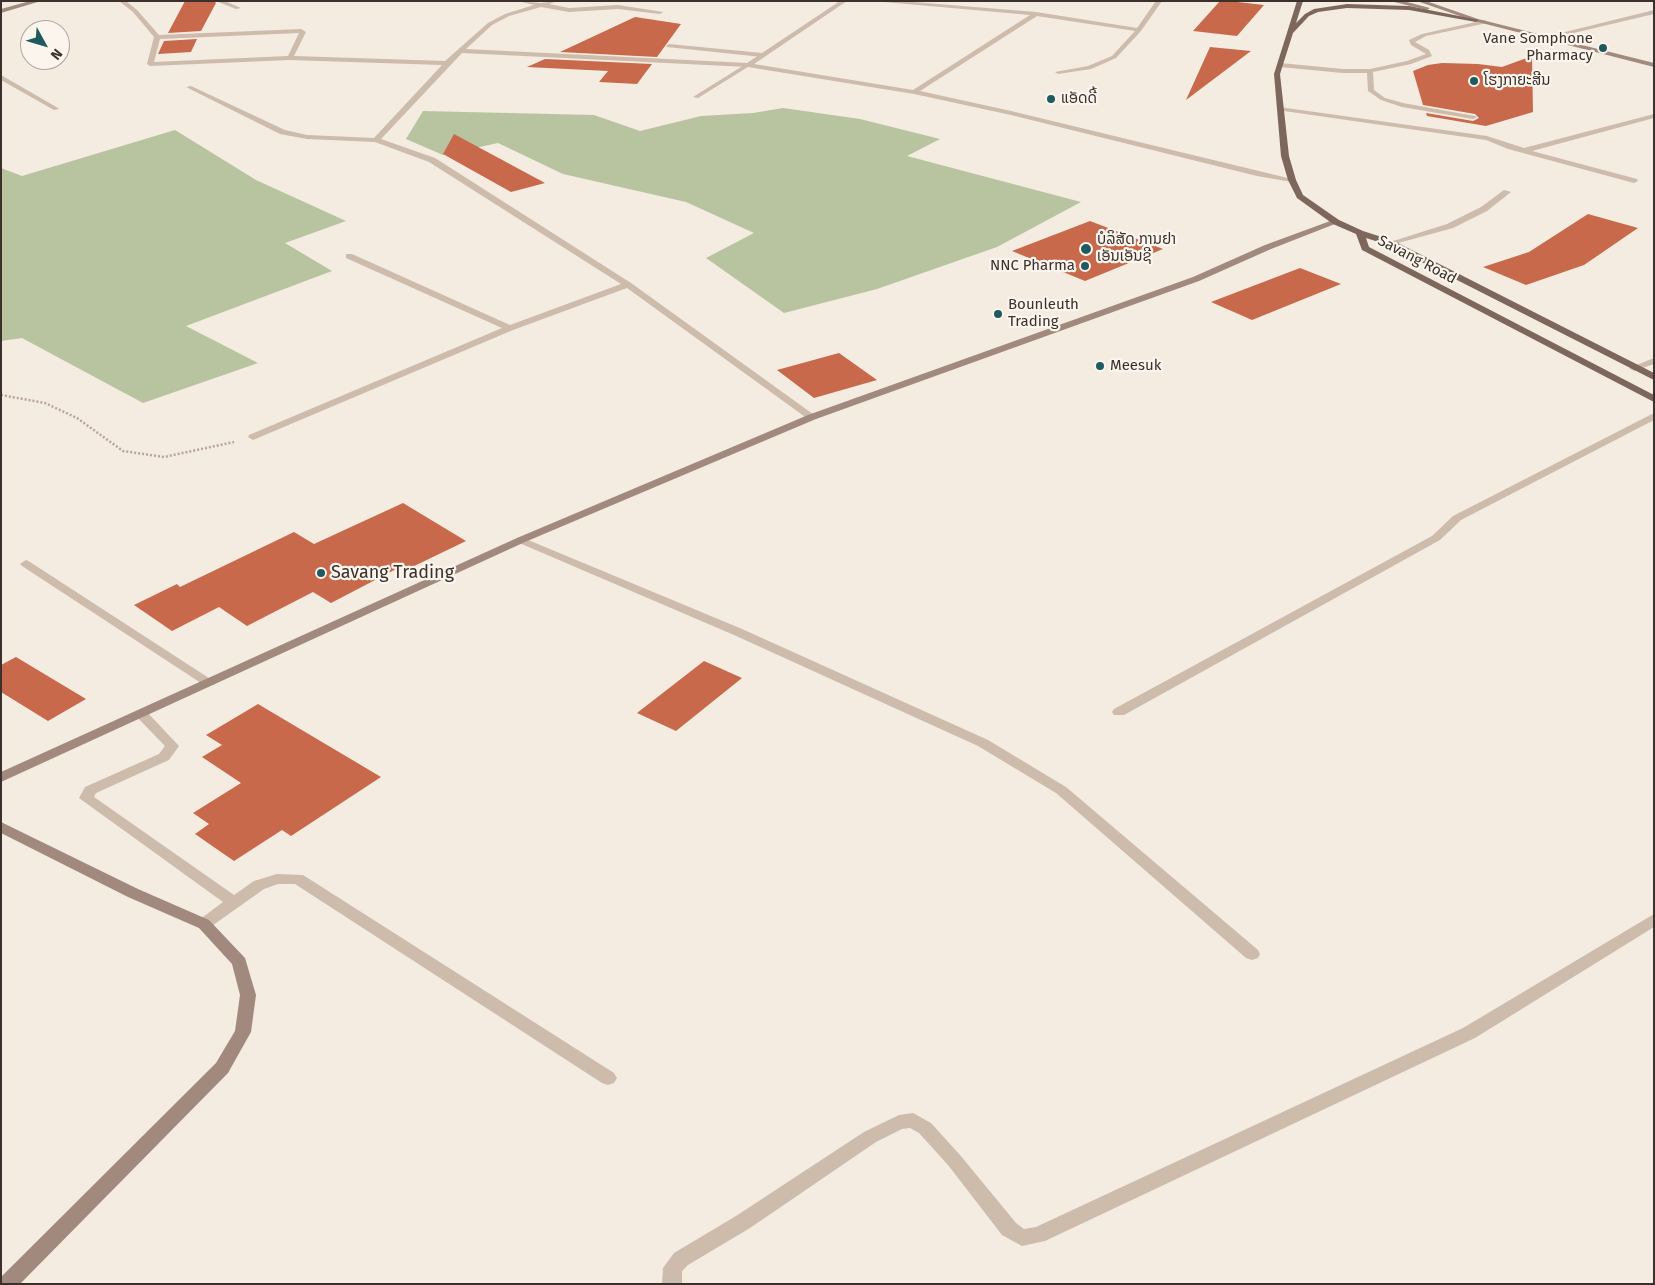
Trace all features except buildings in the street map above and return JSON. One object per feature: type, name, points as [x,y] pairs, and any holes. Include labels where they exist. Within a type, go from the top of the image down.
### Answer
[{"type":"main road","points":[[1300,1],[1277,74],[1279,110],[1285,156],[1292,180],[1300,196],[1336,222],[1360,234]]},
{"type":"main road","points":[[1290,33],[1307,15],[1316,10],[1347,6],[1409,8],[1476,20]]},
{"type":"main road","name":"Savang Road","points":[[1360,234],[1391,243],[1654,378]]},
{"type":"main road","name":"Savang Road","points":[[1360,234],[1365,248],[1654,399]]},
{"type":"street","points":[[1,11],[38,1]]},
{"type":"street","points":[[122,1],[135,11],[157,37]]},
{"type":"street","points":[[219,1],[238,8]]},
{"type":"street","points":[[521,1],[569,10],[618,7],[660,12]]},
{"type":"street","points":[[376,140],[446,64],[496,20],[554,1]]},
{"type":"street","points":[[696,97],[844,1]]},
{"type":"street","points":[[876,1],[1036,14],[1139,30]]},
{"type":"street","points":[[1058,72],[1089,68],[1114,58],[1139,30],[1159,1]]},
{"type":"street","points":[[1393,1],[1452,13]]},
{"type":"street","points":[[1420,1],[1476,20],[1654,65]]},
{"type":"street","points":[[1544,38],[1654,12]]},
{"type":"street","points":[[914,92],[1036,14]]},
{"type":"street","points":[[1280,65],[1343,71],[1370,71],[1409,63],[1430,56],[1427,51],[1411,41],[1424,36],[1485,22]]},
{"type":"street","points":[[157,37],[302,31],[290,58]]},
{"type":"street","points":[[157,37],[150,64],[290,58],[446,64]]},
{"type":"street","points":[[669,46],[762,55]]},
{"type":"street","points":[[461,51],[748,64],[914,92],[1011,113],[1257,174],[1292,180]]},
{"type":"street","points":[[1370,71],[1371,91],[1383,99],[1402,105],[1473,117]]},
{"type":"street","points":[[1,78],[56,109]]},
{"type":"street","points":[[189,87],[283,132],[307,138],[376,140],[432,160],[628,285],[812,417]]},
{"type":"street","points":[[1279,110],[1309,112],[1487,138],[1634,181]]},
{"type":"street","points":[[1524,150],[1654,116]]},
{"type":"street","points":[[1391,243],[1450,226],[1484,209],[1506,192]]},
{"type":"street","points":[[1,778],[521,540],[812,417],[1196,279],[1268,246],[1336,222]]},
{"type":"street","points":[[349,256],[510,328]]},
{"type":"street","points":[[253,437],[510,328],[628,285]]},
{"type":"street","points":[[1634,368],[1654,361]]},
{"type":"street","points":[[1119,712],[1436,538],[1457,518],[1654,416]]},
{"type":"street","points":[[521,540],[738,632],[983,743],[1061,790],[1252,954]]},
{"type":"street","points":[[26,564],[210,682]]},
{"type":"street","points":[[141,714],[172,746],[164,756],[90,790],[86,798],[235,902]]},
{"type":"street","points":[[1,827],[134,893],[204,924],[239,962],[248,995],[243,1032],[222,1068],[7,1284]]},
{"type":"street","points":[[204,924],[259,884],[277,879],[298,879],[608,1078]]},
{"type":"street","points":[[672,1284],[673,1268],[681,1259],[743,1222],[870,1137],[899,1122],[913,1120],[925,1128],[954,1160],[1009,1229],[1022,1238],[1038,1235],[1469,1033],[1654,920]]},
{"type":"path","points":[[1,395],[45,403],[77,418],[123,451],[164,458],[253,437]]},
{"type":"green space","points":[[783,108],[860,119],[940,139],[907,156],[1081,202],[997,247],[877,289],[784,313],[706,258],[754,233],[686,202],[563,174],[498,143],[443,155],[406,139],[423,111],[594,115],[640,131],[701,116],[753,113]]},
{"type":"green space","points":[[175,130],[256,180],[346,221],[285,243],[332,271],[186,326],[258,363],[143,403],[22,338],[1,341],[1,168],[22,176]]},
{"type":"place","name":"Vane Somphone Pharmacy","points":[[1603,48]]},
{"type":"place","name":"ໂຮງກາຍະສີນ","points":[[1474,81]]},
{"type":"place","name":"ແອັດດີ້","points":[[1051,99]]},
{"type":"place","name":"ບໍລິສັດ ການຢາ ເອັນເອັນຊີ","points":[[1086,249]]},
{"type":"place","name":"NNC Pharma","points":[[1085,266]]},
{"type":"place","name":"Bounleuth Trading","points":[[998,314]]},
{"type":"place","name":"Meesuk","points":[[1100,366]]},
{"type":"place","name":"Savang Trading","points":[[321,573]]}]
